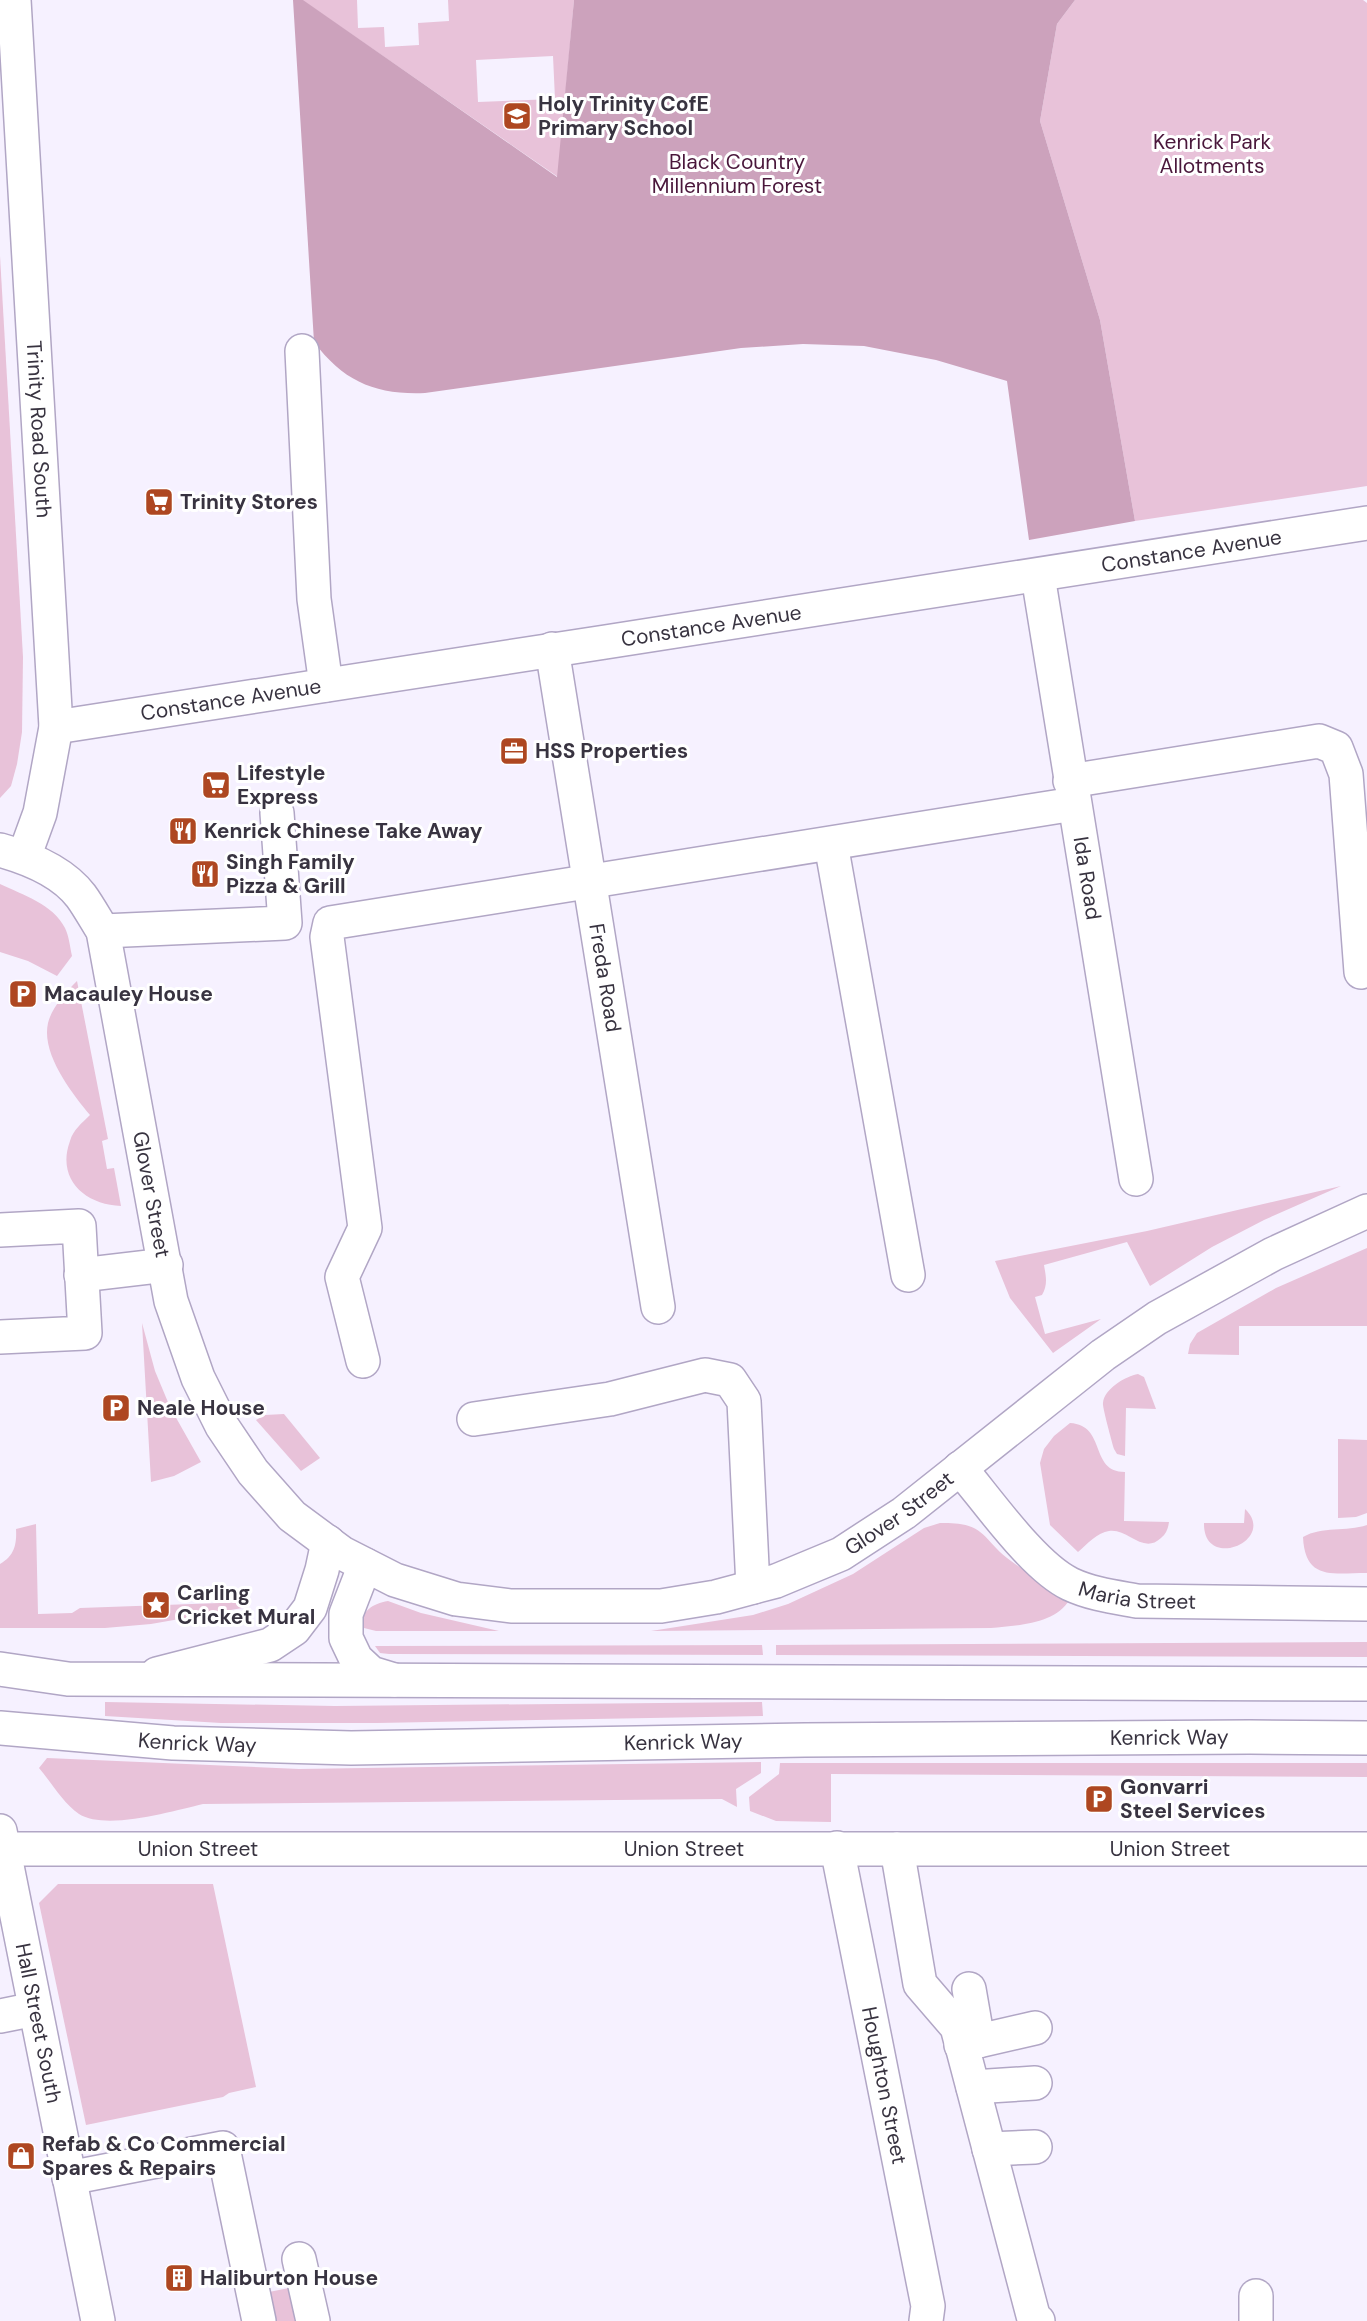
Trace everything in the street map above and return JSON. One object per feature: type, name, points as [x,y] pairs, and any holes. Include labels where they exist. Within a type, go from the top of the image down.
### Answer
[{"type":"street","name":"Trinity Road South","points":[[12,854],[40,813],[56,726],[14,0]]},
{"type":"street","points":[[302,351],[314,599],[326,685]]},
{"type":"street","name":"Constance Avenue","points":[[56,726],[1038,576],[1367,523]]},
{"type":"street","name":"Ida Road","points":[[1038,576],[1136,1179]]},
{"type":"street","name":"Freda Road","points":[[552,649],[658,1307]]},
{"type":"street","points":[[363,1361],[342,1277],[365,1228],[327,937],[330,923],[831,844],[1319,741],[1335,748],[1346,774],[1360,972]]},
{"type":"street","points":[[103,932],[285,923],[277,813]]},
{"type":"street","points":[[831,844],[908,1275]]},
{"type":"street","name":"Glover Street","points":[[12,854],[54,873],[80,894],[103,932],[171,1301],[198,1378],[222,1426],[253,1472],[292,1516],[342,1553],[395,1580],[456,1599],[511,1606],[661,1606],[716,1597],[776,1581],[841,1554],[904,1513],[1103,1355],[1157,1318],[1273,1254],[1367,1211]]},
{"type":"street","points":[[0,1230],[79,1226],[85,1333],[0,1337]]},
{"type":"street","points":[[81,1275],[166,1265]]},
{"type":"street","points":[[474,1419],[610,1399],[705,1375],[730,1380],[744,1401],[753,1587]]},
{"type":"street","name":"Maria Street","points":[[960,1468],[1035,1557],[1069,1584],[1101,1595],[1137,1601],[1367,1605]]},
{"type":"street","points":[[138,1679],[270,1645],[294,1629],[310,1608],[328,1542]]},
{"type":"street","points":[[365,1564],[346,1614],[346,1638],[356,1659],[371,1673],[394,1680]]},
{"type":"street","points":[[0,1669],[68,1679],[1367,1684]]},
{"type":"street","name":"Kenrick Way","points":[[0,1728],[174,1743],[351,1748],[817,1740],[1367,1738]]},
{"type":"street","name":"Union Street","points":[[1,1843],[1367,1849]]},
{"type":"street","name":"Hall Street South","points":[[1,1843],[32,2031],[69,2178],[98,2321]]},
{"type":"street","name":"Houghton Street","points":[[837,1848],[928,2306],[926,2321]]},
{"type":"street","points":[[897,1848],[920,1984],[970,2043]]},
{"type":"street","points":[[969,1989],[973,2087],[1034,2319],[1038,2321]]},
{"type":"street","points":[[0,2016],[32,2031]]},
{"type":"street","points":[[970,2043],[1035,2028]]},
{"type":"street","points":[[973,2087],[1035,2083]]},
{"type":"street","points":[[989,2149],[1035,2147]]},
{"type":"street","points":[[69,2178],[224,2148],[259,2321]]},
{"type":"street","points":[[299,2259],[313,2321]]},
{"type":"green space","name":"Black Country Millennium Forest","points":[[293,0],[303,0],[557,177],[574,0],[1075,0],[1057,24],[1040,121],[1100,320],[1135,521],[1029,540],[1007,381],[936,360],[864,346],[803,344],[741,348],[425,393],[391,392],[362,383],[349,376],[325,356],[314,342]]},
{"type":"green space","name":"Holy Trinity CofE Primary School","points":[[302,0],[357,0],[358,28],[384,27],[385,47],[419,45],[418,23],[449,21],[448,0],[574,0],[558,177]],"holes":[[[553,56],[555,99],[478,102],[476,60]]]},
{"type":"green space","name":"Kenrick Park Allotments","points":[[1075,0],[1363,0],[1367,3],[1367,486],[1135,521],[1100,320],[1040,121],[1057,24]]},
{"type":"green space","points":[[0,256],[23,657],[22,732],[17,764],[11,786],[0,798]]},
{"type":"green space","points":[[0,884],[45,906],[65,928],[72,956],[57,976],[28,961],[0,952]]},
{"type":"green space","points":[[77,981],[108,1139],[102,1141],[107,1169],[114,1168],[121,1206],[96,1201],[85,1195],[70,1178],[67,1167],[71,1137],[90,1115],[75,1096],[53,1060],[47,1035],[48,1023],[53,1011]]},
{"type":"green space","points":[[1341,1186],[1264,1220],[1212,1247],[1150,1286],[1127,1242],[1044,1265],[1045,1287],[1042,1295],[1035,1297],[1045,1334],[1101,1319],[1053,1353],[1010,1298],[995,1261],[1147,1231]]},
{"type":"green space","points":[[1367,1248],[1367,1326],[1239,1326],[1239,1355],[1188,1354],[1190,1344],[1197,1333],[1276,1288]]},
{"type":"green space","points":[[142,1323],[155,1371],[170,1407],[201,1462],[174,1476],[151,1482]]},
{"type":"green space","points":[[1138,1374],[1144,1377],[1156,1409],[1126,1408],[1125,1456],[1117,1454],[1114,1449],[1103,1403],[1111,1388],[1128,1377]]},
{"type":"green space","points":[[284,1414],[320,1458],[301,1471],[256,1420],[265,1415]]},
{"type":"green space","points":[[1070,1423],[1082,1426],[1089,1432],[1106,1465],[1114,1470],[1125,1472],[1124,1521],[1169,1522],[1161,1538],[1148,1544],[1123,1533],[1109,1531],[1096,1536],[1078,1552],[1050,1525],[1040,1463],[1044,1449],[1054,1436]]},
{"type":"green space","points":[[1338,1439],[1367,1440],[1367,1513],[1356,1517],[1338,1518]]},
{"type":"green space","points":[[1245,1509],[1253,1521],[1252,1531],[1246,1540],[1236,1546],[1225,1548],[1215,1546],[1207,1538],[1204,1523],[1244,1523]]},
{"type":"green space","points":[[940,1523],[967,1525],[975,1529],[1011,1561],[1070,1599],[1063,1608],[1045,1619],[991,1628],[651,1631],[753,1615],[788,1604],[853,1574],[924,1528]]},
{"type":"green space","points":[[36,1524],[38,1614],[72,1613],[80,1608],[248,1602],[248,1607],[151,1624],[105,1628],[0,1628],[0,1564],[14,1550],[16,1529]]},
{"type":"green space","points":[[1367,1525],[1367,1573],[1323,1572],[1309,1561],[1303,1537],[1318,1531]]},
{"type":"green space","points":[[388,1601],[421,1613],[499,1631],[376,1631],[360,1627],[363,1616],[369,1609]]},
{"type":"green space","points":[[1367,1642],[1367,1657],[776,1655],[776,1645]]},
{"type":"green space","points":[[762,1645],[763,1655],[389,1654],[380,1653],[375,1646]]},
{"type":"green space","points":[[105,1702],[335,1706],[762,1702],[763,1716],[377,1723],[221,1723],[105,1716]]},
{"type":"green space","points":[[47,1758],[299,1769],[761,1762],[761,1773],[736,1789],[737,1807],[722,1799],[203,1804],[158,1815],[106,1821],[91,1819],[79,1814],[68,1804],[39,1768]]},
{"type":"green space","points":[[780,1763],[1367,1763],[1367,1777],[831,1774],[831,1822],[776,1821],[750,1811],[749,1797],[779,1774]]},
{"type":"green space","points":[[58,1884],[213,1884],[256,2087],[229,2093],[223,2097],[86,2125],[39,1903]]},
{"type":"green space","points":[[289,2288],[295,2321],[270,2321],[264,2293]]},
{"type":"place","name":"Holy Trinity CofE Primary School","points":[[517,116]]},
{"type":"place","name":"Trinity Stores","points":[[159,502]]},
{"type":"place","name":"HSS Properties","points":[[514,751]]},
{"type":"place","name":"Lifestyle Express","points":[[216,785]]},
{"type":"place","name":"Kenrick Chinese Take Away","points":[[183,831]]},
{"type":"place","name":"Singh Family Pizza & Grill","points":[[205,874]]},
{"type":"place","name":"Macauley House","points":[[23,994]]},
{"type":"place","name":"Neale House","points":[[116,1408]]},
{"type":"place","name":"Carling Cricket Mural","points":[[156,1605]]},
{"type":"place","name":"Gonvarri Steel Services","points":[[1099,1799]]},
{"type":"place","name":"Refab & Co Commercial Spares & Repairs","points":[[21,2156]]},
{"type":"place","name":"Haliburton House","points":[[179,2278]]}]
